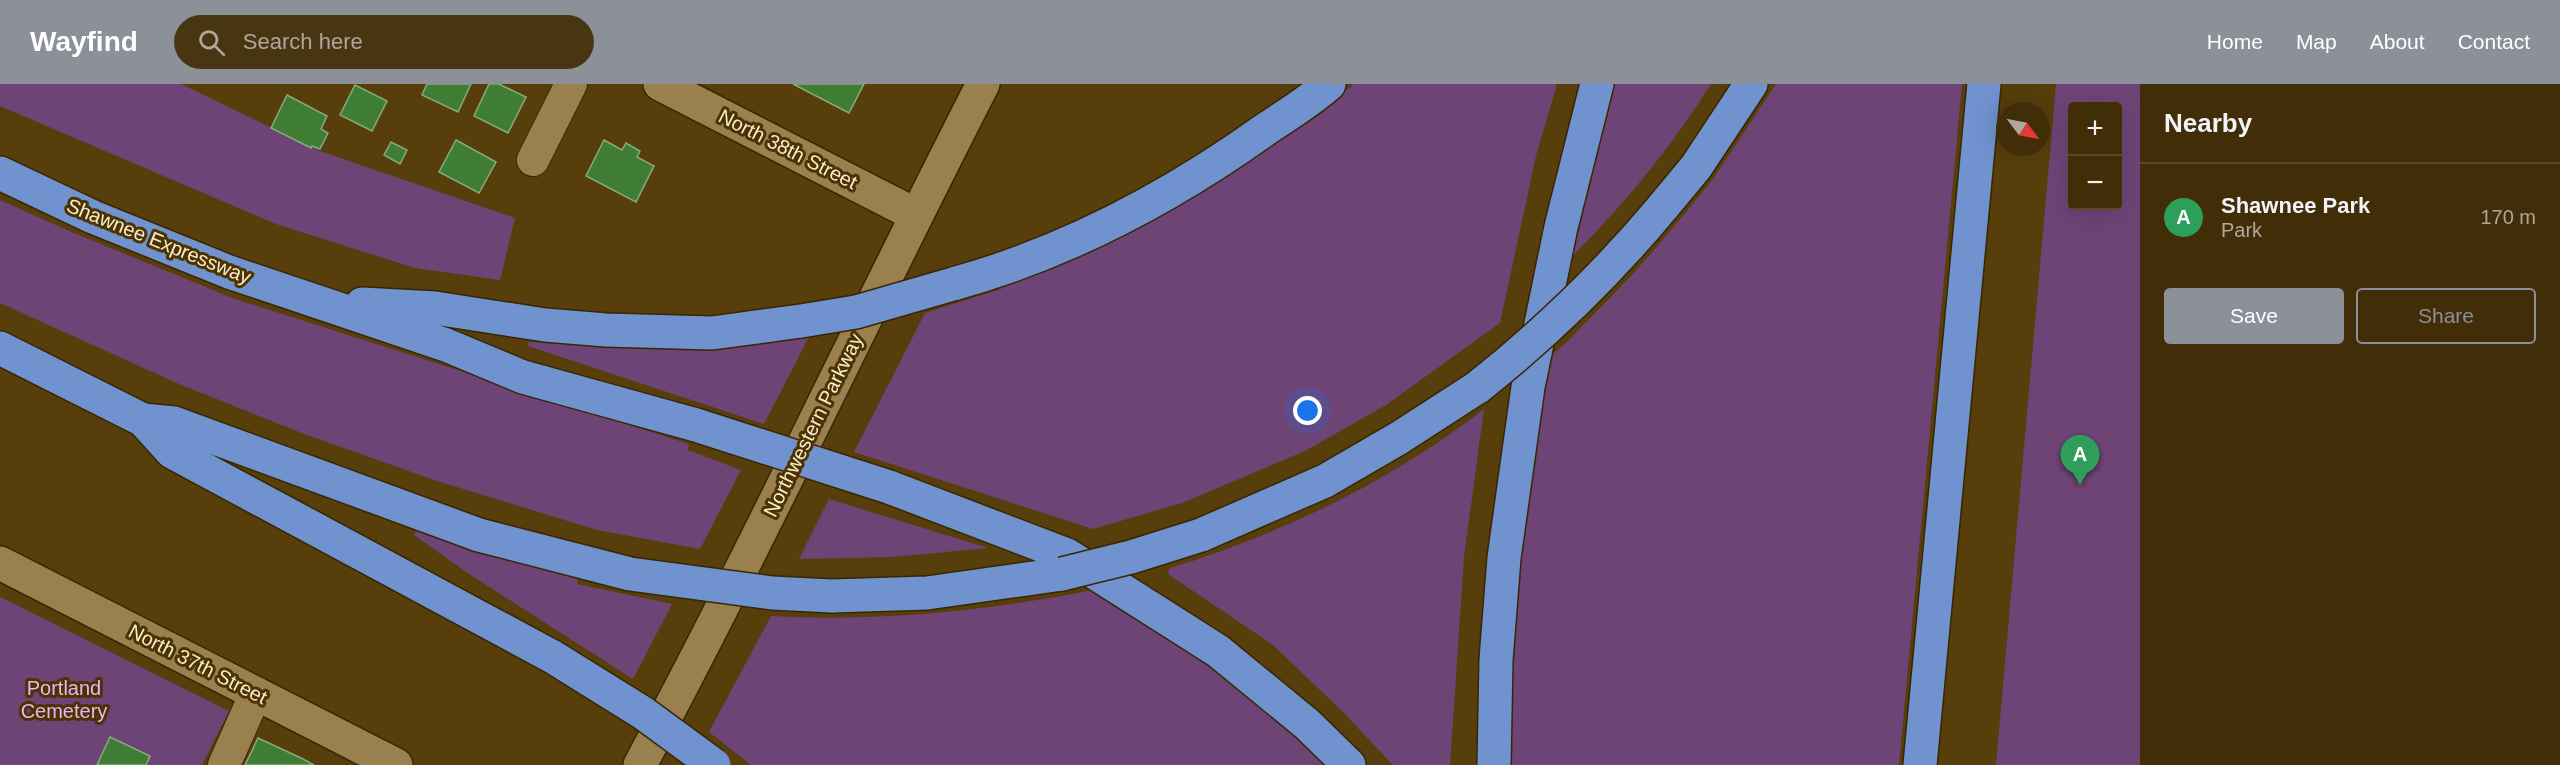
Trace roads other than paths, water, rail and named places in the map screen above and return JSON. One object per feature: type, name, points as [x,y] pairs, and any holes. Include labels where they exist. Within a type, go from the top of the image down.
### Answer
[{"type":"highway","points":[[321,302],[435,308],[545,325],[606,330],[712,333],[855,312],[996,272],[1104,226],[1209,170],[1329,84]]},
{"type":"highway","points":[[1476,765],[1486,580],[1510,406],[1534,252],[1579,84]]},
{"type":"highway","points":[[1494,765],[1496,660],[1504,558],[1528,387],[1561,227],[1597,84]]},
{"type":"highway","points":[[143,420],[174,423],[478,535],[630,574],[762,592],[832,596],[927,593],[1062,574],[1201,535],[1325,481],[1399,438],[1478,387],[1530,345],[1622,256],[1702,158],[1751,84]]},
{"type":"highway","points":[[1920,765],[1984,84]]},
{"type":"highway","name":"Shawnee Expressway","points":[[0,173],[93,217],[229,272],[321,302]]},
{"type":"highway","points":[[321,302],[446,345],[523,377],[696,425],[889,487],[1067,555],[1218,651],[1307,724],[1348,765]]},
{"type":"highway","points":[[0,348],[143,420],[172,452],[553,657],[628,703],[714,765]]},
{"type":"street","points":[[533,160],[571,84]]},
{"type":"street","name":"North 38th Street","points":[[660,84],[916,215]]},
{"type":"street","name":"Northwestern Parkway","points":[[640,765],[755,543],[983,84]]},
{"type":"street","name":"North 37th Street","points":[[0,563],[396,765]]},
{"type":"street","points":[[224,765],[255,693]]},
{"type":"place","name":"Shawnee Park","points":[[2080,485]]},
{"type":"park label","name":"Portland Cemetery","points":[[64,700]]}]
